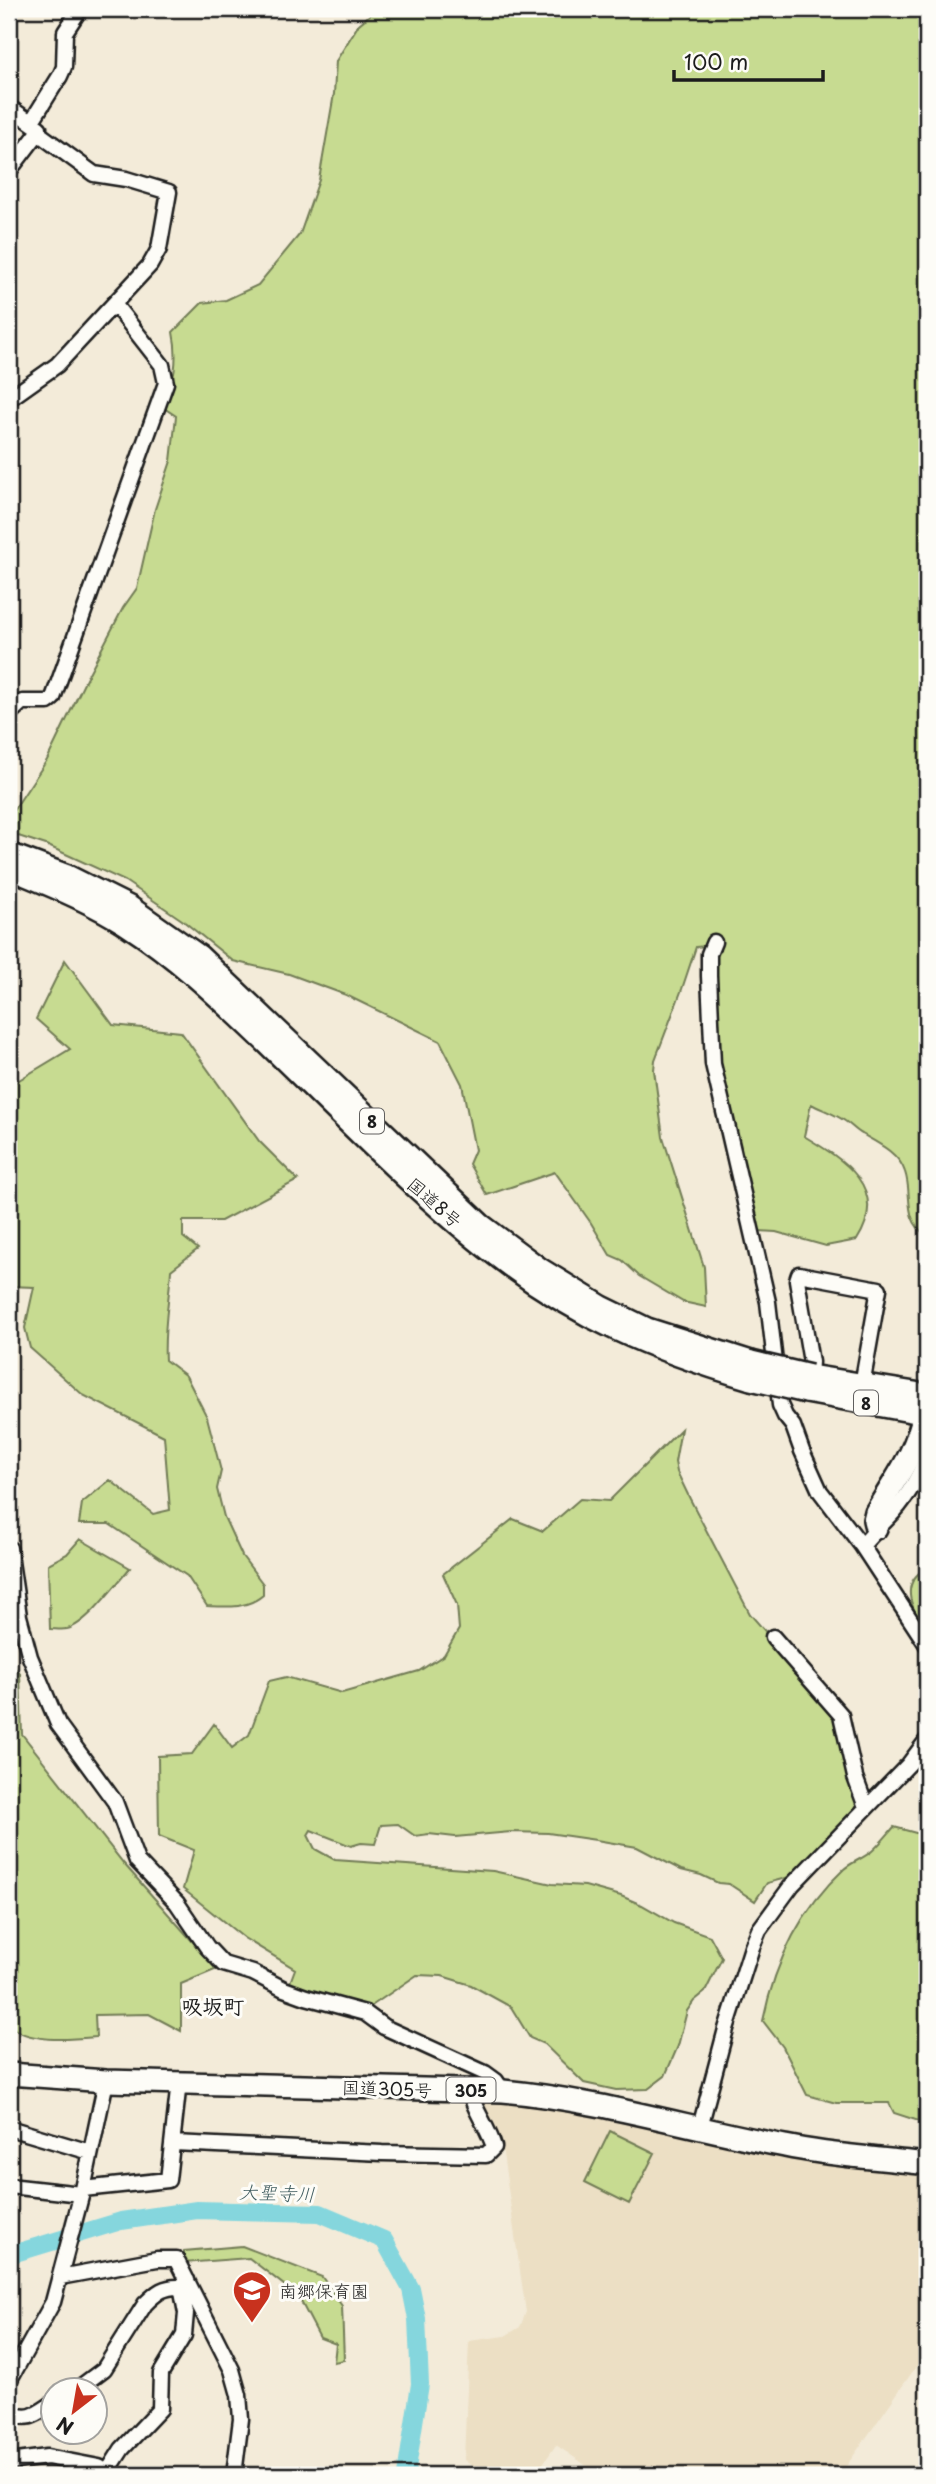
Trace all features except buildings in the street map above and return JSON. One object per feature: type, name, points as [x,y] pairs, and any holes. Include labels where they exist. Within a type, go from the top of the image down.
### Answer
[{"type":"highway","name":"国道8号","points":[[9,854],[65,875],[131,908],[199,956],[481,1225],[540,1269],[602,1307],[751,1370]]},
{"type":"highway","name":"国道8号","points":[[9,870],[63,890],[124,923],[162,949],[198,977],[416,1187],[495,1255],[584,1315],[673,1355],[926,1408]]},
{"type":"highway","name":"国道8号","points":[[808,1384],[862,1385],[926,1408]]},
{"type":"highway","points":[[876,1528],[876,1512],[909,1460],[919,1437],[926,1408]]},
{"type":"highway","name":"国道305号","points":[[9,2074],[106,2081],[503,2091],[580,2101],[787,2147],[927,2164]]},
{"type":"street","points":[[9,171],[35,127],[64,67],[65,32],[80,9]]},
{"type":"street","points":[[9,107],[94,174],[126,179],[169,192],[155,258],[115,305],[57,365],[9,399]]},
{"type":"street","points":[[9,714],[22,702],[48,702],[53,698],[166,383],[162,365],[115,305]]},
{"type":"street","points":[[713,942],[709,954],[713,1064],[768,1302],[780,1405],[793,1426],[820,1491],[862,1546],[927,1645]]},
{"type":"street","points":[[808,1384],[811,1362],[797,1280],[799,1274],[879,1289],[862,1385]]},
{"type":"street","points":[[862,1546],[889,1517],[910,1488],[927,1457]]},
{"type":"street","points":[[9,1548],[19,1616],[30,1657],[58,1724],[115,1802],[137,1861],[177,1903],[207,1947],[223,1964],[253,1973],[306,1997],[365,2013],[384,2027],[485,2073],[496,2081],[503,2091]]},
{"type":"street","points":[[773,1637],[841,1715],[855,1777],[866,1807]]},
{"type":"street","points":[[700,2127],[726,2029],[760,1930],[792,1885],[909,1764],[927,1740]]},
{"type":"street","points":[[9,2381],[52,2302],[82,2191],[106,2081]]},
{"type":"street","points":[[9,2186],[82,2191],[168,2180],[179,2082]]},
{"type":"street","points":[[174,2143],[486,2155],[494,2147],[491,2135],[471,2099],[469,2090]]},
{"type":"street","points":[[9,2128],[90,2152]]},
{"type":"street","points":[[60,2277],[157,2259],[176,2259],[184,2284],[232,2370],[239,2395],[241,2419],[234,2475]]},
{"type":"street","points":[[93,2376],[104,2368],[145,2304],[166,2287],[184,2284]]},
{"type":"street","points":[[9,2462],[47,2457],[99,2467],[110,2473],[122,2449],[160,2409],[161,2373],[184,2335],[184,2284]]},
{"type":"street","points":[[9,2414],[24,2418],[38,2414]]},
{"type":"shaded area","points":[[481,2099],[580,2107],[927,2171],[927,2351],[840,2475],[600,2475],[556,2445],[535,2475],[484,2475],[464,2460],[469,2341],[505,2336],[520,2327],[526,2312],[502,2147]]},
{"type":"green space","points":[[377,9],[927,9],[927,1236],[914,1222],[905,1172],[898,1159],[841,1119],[811,1104],[804,1136],[834,1155],[858,1178],[868,1205],[866,1222],[857,1240],[826,1246],[776,1232],[759,1231],[740,1180],[722,1093],[706,946],[696,947],[655,1060],[654,1070],[663,1137],[704,1267],[706,1307],[683,1302],[639,1276],[622,1260],[610,1255],[555,1172],[487,1195],[469,1164],[475,1150],[462,1084],[440,1041],[346,995],[289,974],[233,961],[182,920],[125,881],[46,845],[9,833],[9,817],[47,760],[123,608],[137,588],[155,509],[171,461],[176,416],[164,408],[174,370],[176,352],[173,332],[202,303],[226,300],[258,285],[300,234],[319,180],[334,94],[336,61],[359,24]]},
{"type":"green space","points":[[65,960],[113,1025],[181,1032],[259,1141],[298,1180],[221,1221],[183,1221],[183,1237],[198,1249],[171,1270],[165,1326],[165,1360],[186,1376],[207,1417],[221,1471],[217,1489],[224,1517],[242,1556],[263,1584],[263,1595],[244,1605],[207,1606],[187,1576],[109,1524],[79,1524],[82,1503],[110,1480],[153,1514],[170,1510],[164,1436],[83,1395],[30,1348],[25,1328],[34,1287],[9,1286],[9,1086],[70,1049],[36,1019]]},
{"type":"green space","points":[[681,1429],[675,1462],[677,1472],[750,1614],[837,1714],[863,1808],[804,1865],[786,1878],[767,1883],[755,1901],[729,1884],[718,1883],[681,1870],[637,1847],[596,1840],[548,1833],[511,1832],[455,1837],[429,1834],[415,1836],[398,1824],[381,1825],[375,1844],[361,1843],[351,1846],[311,1830],[308,1835],[315,1849],[335,1860],[493,1871],[552,1884],[585,1886],[621,1896],[674,1923],[710,1936],[722,1958],[705,1992],[687,2011],[678,2046],[665,2076],[648,2089],[616,2090],[584,2083],[544,2044],[530,2038],[511,2007],[471,1985],[442,1976],[417,1975],[367,2009],[289,1985],[295,1969],[244,1938],[183,1889],[194,1850],[159,1836],[158,1756],[192,1754],[214,1724],[232,1748],[249,1735],[269,1681],[286,1677],[342,1693],[419,1671],[444,1655],[459,1629],[457,1605],[443,1574],[513,1519],[543,1531],[580,1499],[609,1501]]},
{"type":"green space","points":[[80,1539],[130,1568],[83,1620],[67,1629],[50,1629],[48,1564],[67,1554]]},
{"type":"green space","points":[[927,1568],[927,1633],[913,1607],[910,1590],[912,1582]]},
{"type":"green space","points":[[9,1662],[20,1673],[22,1734],[124,1864],[217,1969],[181,1984],[181,2031],[149,2014],[95,2015],[96,2037],[86,2038],[50,2039],[26,2035],[9,2024]]},
{"type":"green space","points":[[894,1827],[927,1836],[927,2130],[922,2129],[922,2122],[894,2113],[889,2103],[836,2103],[807,2095],[783,2047],[763,2021],[782,1958],[814,1902],[844,1869],[872,1851]]},
{"type":"green space","points":[[610,2131],[655,2153],[629,2204],[585,2182]]},
{"type":"green space","points":[[242,2246],[322,2277],[342,2306],[344,2360],[334,2362],[336,2344],[320,2338],[298,2296],[249,2258],[184,2263],[184,2251]]},
{"type":"waterway","name":"大聖寺川","points":[[9,2255],[121,2221],[197,2210],[320,2213],[384,2240],[411,2289],[417,2319],[420,2384],[406,2475]]},
{"type":"place","name":"南郷保育園","points":[[252,2324]]},
{"type":"district","name":"吸坂町","points":[[213,2005]]}]
